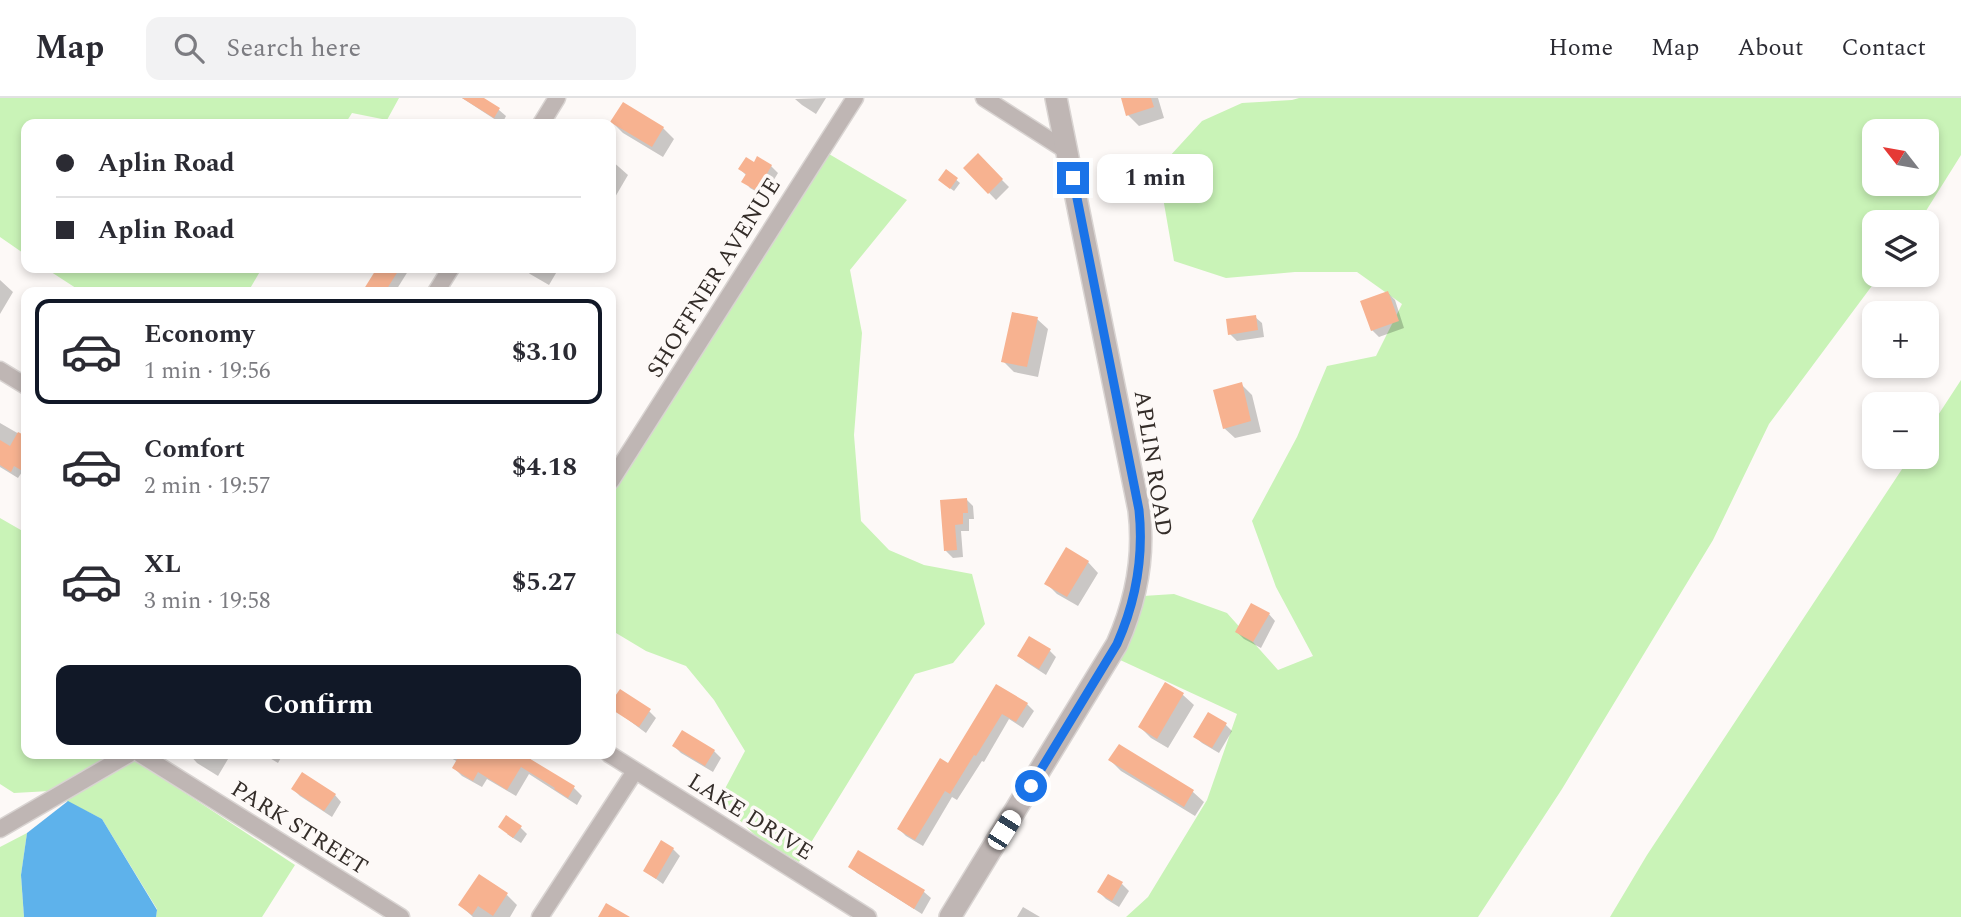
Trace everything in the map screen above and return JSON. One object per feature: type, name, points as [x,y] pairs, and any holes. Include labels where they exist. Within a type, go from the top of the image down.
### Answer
[{"type":"street","points":[[544,119],[557,98]]},
{"type":"street","name":"SHOFFNER AVENUE","points":[[616,473],[855,98]]},
{"type":"street","points":[[984,98],[1067,150]]},
{"type":"street","name":"APLIN ROAD","points":[[950,917],[1117,644],[1137,588],[1142,541],[1139,510],[1056,98]]},
{"type":"street","points":[[0,370],[21,383]]},
{"type":"street","points":[[0,829],[123,759]]},
{"type":"street","name":"PARK STREET","points":[[148,759],[401,917]]},
{"type":"street","name":"LAKE DRIVE","points":[[616,759],[868,917]]},
{"type":"street","points":[[540,917],[635,771]]},
{"type":"green space","points":[[0,98],[399,98],[388,119],[352,113],[348,119],[21,119],[21,252],[0,237]]},
{"type":"green space","points":[[1299,98],[1961,98],[1961,155],[1939,190],[1939,119],[1862,119],[1862,196],[1935,196],[1927,210],[1862,210],[1862,287],[1871,287],[1769,424],[1713,540],[1562,789],[1478,917],[1126,917],[1148,897],[1207,800],[1237,714],[1118,659],[1143,596],[1174,594],[1227,613],[1278,670],[1313,656],[1276,587],[1252,521],[1297,437],[1327,366],[1376,356],[1402,304],[1357,272],[1295,272],[1226,278],[1174,261],[1158,169],[1202,121],[1242,103]]},
{"type":"green space","points":[[829,154],[907,200],[850,270],[862,333],[854,435],[861,521],[889,550],[924,565],[972,574],[985,624],[953,663],[915,674],[799,862],[759,839],[719,800],[745,751],[714,700],[686,666],[646,651],[616,633],[616,489]]},
{"type":"green space","points":[[53,273],[259,273],[251,287],[74,287]]},
{"type":"green space","points":[[1961,380],[1961,917],[1610,917],[1647,855],[1902,469],[1939,469],[1939,414]]},
{"type":"green space","points":[[0,518],[21,530],[21,759],[106,759],[50,791],[14,793],[0,784]]},
{"type":"green space","points":[[135,760],[295,865],[262,917],[156,917],[157,909],[102,819],[66,801]]},
{"type":"green space","points":[[27,833],[21,875],[24,917],[0,917],[0,847]]},
{"type":"water","points":[[68,801],[102,819],[157,910],[156,917],[24,917],[21,875],[27,833]]},
{"type":"building","points":[[462,98],[484,98],[500,108],[494,118]]},
{"type":"building","points":[[1121,98],[1151,98],[1154,107],[1126,116]]},
{"type":"building","points":[[623,102],[664,127],[652,147],[616,126],[616,119],[612,119]]},
{"type":"building","points":[[978,153],[1003,179],[988,194],[963,168]]},
{"type":"building","points":[[757,156],[772,165],[757,191],[741,182],[746,174],[738,169],[746,157],[754,162]]},
{"type":"building","points":[[946,169],[958,178],[950,189],[938,180]]},
{"type":"building","points":[[374,273],[397,273],[388,287],[365,287]]},
{"type":"building","points":[[1388,291],[1399,321],[1371,331],[1360,301]]},
{"type":"building","points":[[1012,312],[1038,317],[1027,367],[1001,362]]},
{"type":"building","points":[[1256,315],[1258,330],[1228,335],[1226,319]]},
{"type":"building","points":[[1242,382],[1251,421],[1223,429],[1213,390]]},
{"type":"building","points":[[18,432],[21,434],[21,470],[14,466],[11,472],[0,465],[0,440],[10,446]]},
{"type":"building","points":[[967,498],[968,513],[963,513],[963,524],[955,525],[957,550],[944,551],[940,500]]},
{"type":"building","points":[[1066,547],[1089,561],[1067,597],[1044,584]]},
{"type":"building","points":[[1251,603],[1270,613],[1253,642],[1235,632]]},
{"type":"building","points":[[1029,636],[1051,649],[1039,669],[1017,656]]},
{"type":"building","points":[[1165,682],[1184,693],[1157,739],[1138,727]]},
{"type":"building","points":[[996,684],[1028,703],[1016,722],[1002,714],[950,794],[945,791],[915,840],[897,829],[940,758],[948,763]]},
{"type":"building","points":[[620,689],[651,709],[639,727],[616,712],[616,695]]},
{"type":"building","points":[[1208,712],[1227,723],[1212,748],[1193,737]]},
{"type":"building","points":[[682,730],[715,750],[705,766],[672,746]]},
{"type":"building","points":[[1119,744],[1194,790],[1184,807],[1108,760]]},
{"type":"building","points":[[457,759],[530,759],[575,786],[568,798],[521,767],[507,790],[478,772],[473,781],[452,768]]},
{"type":"building","points":[[302,772],[336,794],[324,811],[291,789]]},
{"type":"building","points":[[506,815],[522,826],[513,838],[498,827]]},
{"type":"building","points":[[661,840],[674,848],[656,879],[643,871]]},
{"type":"building","points":[[858,850],[925,890],[914,909],[848,867]]},
{"type":"building","points":[[479,874],[508,893],[493,916],[478,906],[472,915],[458,905]]},
{"type":"building","points":[[1108,874],[1123,882],[1112,901],[1097,892]]},
{"type":"building","points":[[606,903],[630,917],[598,917]]},
{"type":"route","points":[[1031,786],[1117,644],[1137,588],[1142,541],[1139,510],[1073,178]]}]
